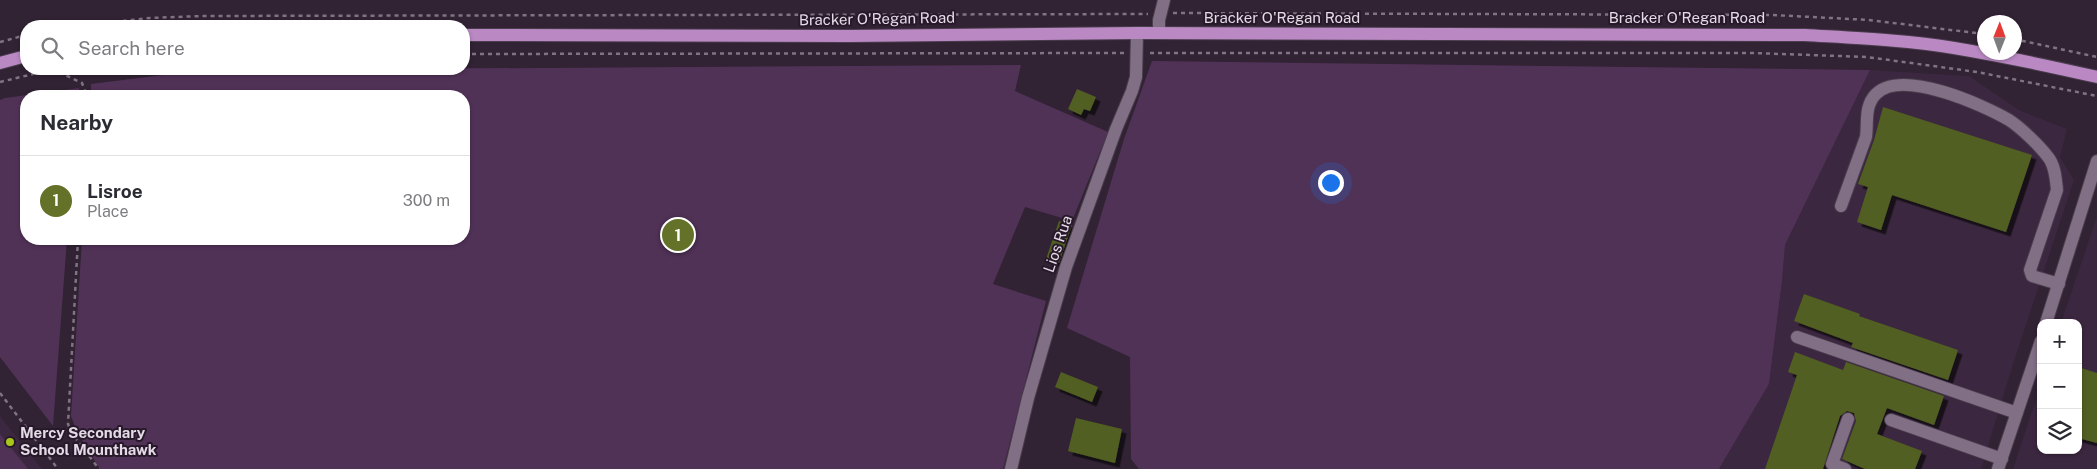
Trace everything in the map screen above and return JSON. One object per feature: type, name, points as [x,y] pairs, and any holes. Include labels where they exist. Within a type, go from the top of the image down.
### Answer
[{"type":"main road","name":"Bracker O'Regan Road","points":[[470,35],[850,36],[1137,32],[1805,35],[1875,39],[1952,48],[2019,59],[2097,76]]},
{"type":"main road","points":[[0,63],[20,58]]},
{"type":"street","points":[[1159,33],[1164,0]]},
{"type":"street","name":"Lios Rua","points":[[1011,469],[1028,398],[1066,268],[1116,129],[1132,91],[1136,77],[1137,32]]},
{"type":"street","points":[[1841,206],[1866,137],[1865,116],[1876,94],[1893,85],[1941,91],[2011,121],[2050,158],[2056,178],[2057,190],[2030,270],[2032,276],[2058,284]]},
{"type":"street","points":[[2047,319],[2097,161]]},
{"type":"street","points":[[1797,337],[2017,413]]},
{"type":"street","points":[[1891,420],[2000,464],[2037,353]]},
{"type":"street","points":[[1845,469],[1831,467],[1848,420]]},
{"type":"path","points":[[131,20],[202,16],[766,16],[1161,13],[1773,15],[1869,20],[1977,33]]},
{"type":"path","points":[[0,42],[20,37]]},
{"type":"path","points":[[2022,41],[2097,57]]},
{"type":"path","points":[[1106,49],[1106,54]]},
{"type":"path","points":[[470,54],[1753,53],[1867,57],[1977,72],[2097,96]]},
{"type":"path","points":[[0,82],[29,75]]},
{"type":"path","points":[[65,75],[82,83],[85,90]]},
{"type":"path","points":[[78,245],[68,424],[71,432],[99,469]]},
{"type":"path","points":[[0,393],[58,469]]},
{"type":"shaded area","points":[[1152,61],[1870,70],[1785,245],[1769,384],[1719,469],[1139,469],[1131,459],[1130,357],[1067,328],[1124,139]]},
{"type":"shaded area","points":[[1021,65],[1015,91],[1108,132],[1072,221],[1025,207],[993,284],[1046,301],[1003,469],[100,469],[77,432],[71,416],[82,245],[470,245],[470,90],[91,90],[91,84],[162,75],[470,75],[470,68]]},
{"type":"shaded area","points":[[1870,70],[1969,76],[2019,110],[2067,129],[2060,157],[2074,180],[2014,361],[1981,469],[1719,469],[1769,384],[1785,245]]},
{"type":"shaded area","points":[[20,96],[20,245],[67,245],[53,426],[0,357],[0,100]]},
{"type":"shaded area","points":[[2097,216],[2097,469],[2013,469],[2037,397],[2037,454],[2082,454],[2082,319],[2062,319]]},
{"type":"shaded area","name":"Mercy Secondary School Mounthawk","points":[[0,416],[42,469],[0,469]]},
{"type":"shaded area","points":[[0,434],[28,469],[0,469]]},
{"type":"building","points":[[1077,89],[1096,97],[1090,111],[1084,109],[1081,115],[1068,109]]},
{"type":"building","points":[[1883,107],[2032,155],[2006,232],[1892,195],[1881,230],[1857,222],[1868,187],[1858,184],[1874,140]]},
{"type":"building","points":[[1059,221],[1072,225],[1059,263],[1046,259]]},
{"type":"building","points":[[1804,294],[1860,314],[1859,316],[1958,350],[1948,380],[1851,347],[1853,343],[1794,321]]},
{"type":"building","points":[[1795,352],[1843,370],[1846,362],[1944,396],[1934,425],[1887,408],[1877,434],[1922,451],[1915,469],[1865,469],[1842,459],[1856,421],[1854,413],[1847,411],[1840,416],[1823,469],[1765,469],[1797,375],[1788,372]]},
{"type":"building","points":[[2082,368],[2097,373],[2097,443],[2082,439]]},
{"type":"building","points":[[1061,372],[1098,387],[1092,402],[1055,387]]},
{"type":"building","points":[[1076,418],[1122,429],[1115,463],[1068,451]]},
{"type":"place","name":"Lisroe","points":[[678,235]]},
{"type":"place","name":"Mercy Secondary School Mounthawk","points":[[10,442]]}]
